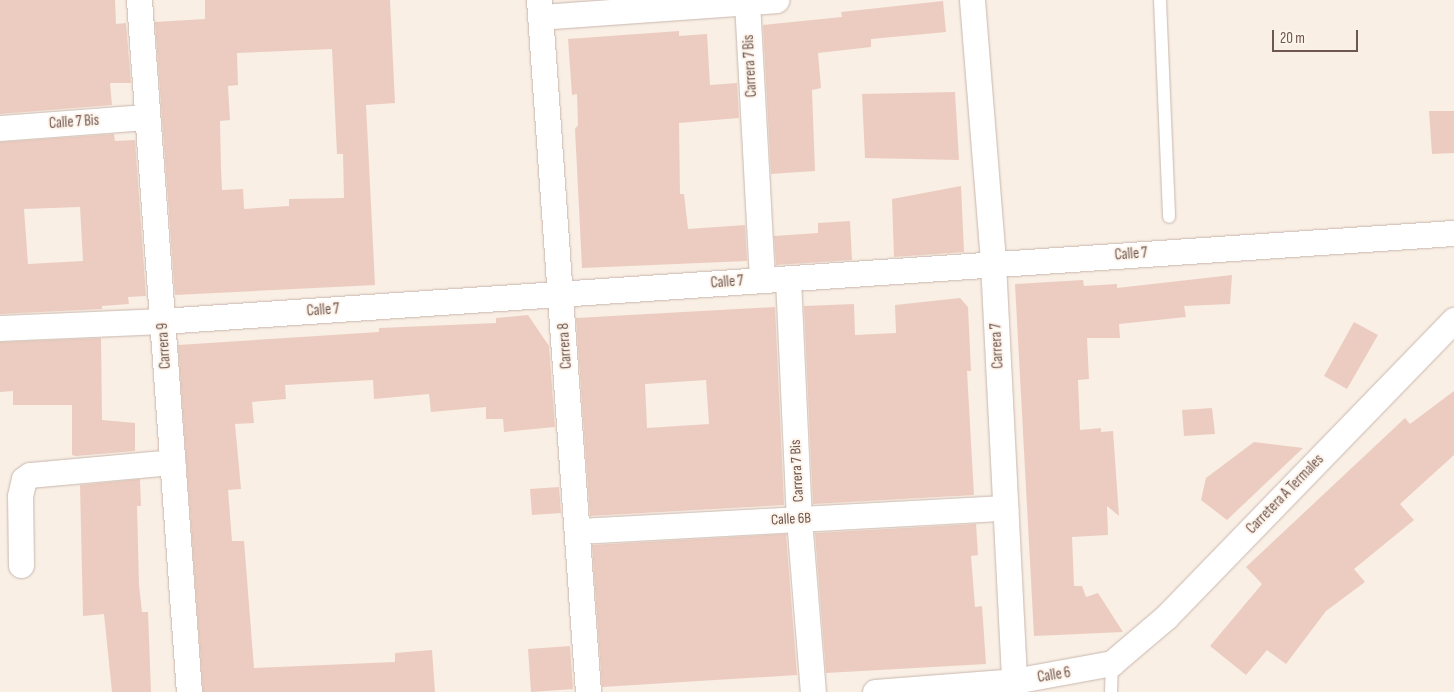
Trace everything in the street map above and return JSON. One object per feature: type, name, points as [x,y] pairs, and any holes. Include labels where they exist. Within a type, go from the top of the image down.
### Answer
[{"type":"street","name":"Carrera 9","points":[[139,0],[189,692]]},
{"type":"street","points":[[540,9],[776,0]]},
{"type":"street","name":"Carrera 7","points":[[972,0],[993,263],[1014,686]]},
{"type":"street","name":"Carrera 7 Bis","points":[[747,2],[762,279]]},
{"type":"street","name":"Carrera 8","points":[[540,9],[588,692]]},
{"type":"street","name":"Calle 7 Bis","points":[[0,128],[148,116]]},
{"type":"street","name":"Calle 7","points":[[0,328],[162,321],[1454,233]]},
{"type":"street","name":"Carrera 7 Bis","points":[[788,279],[799,519],[814,692]]},
{"type":"street","name":"Carretera A Termales","points":[[1112,663],[1166,617],[1454,320]]},
{"type":"street","points":[[21,565],[20,496],[24,479],[30,475],[172,462]]},
{"type":"street","name":"Calle 6B","points":[[577,531],[1005,508]]},
{"type":"street","name":"Calle 6","points":[[875,692],[1014,686],[1112,663]]},
{"type":"lane","points":[[1160,0],[1169,217]]},
{"type":"lane","points":[[1111,692],[1112,663]]},
{"type":"building","points":[[0,0],[115,0],[116,24],[126,23],[131,83],[110,83],[112,105],[0,114]]},
{"type":"building","points":[[205,0],[390,0],[395,103],[366,105],[375,285],[175,295],[155,22],[205,19]],"holes":[[[332,49],[337,154],[343,154],[344,198],[289,199],[289,206],[244,209],[243,189],[222,190],[220,121],[230,120],[228,86],[238,85],[237,53]]]},
{"type":"building","points":[[943,1],[946,32],[871,39],[871,47],[818,53],[821,88],[812,90],[815,171],[771,174],[763,25],[842,17],[841,12]]},
{"type":"building","points":[[679,31],[679,36],[707,34],[710,85],[737,83],[739,118],[679,123],[680,194],[684,194],[688,229],[745,225],[747,261],[582,268],[575,129],[578,125],[577,94],[572,95],[568,39]]},
{"type":"building","points":[[955,92],[959,160],[865,158],[862,94]]},
{"type":"building","points":[[1429,111],[1454,111],[1454,153],[1432,154]]},
{"type":"building","points":[[114,134],[115,141],[135,140],[146,296],[128,297],[129,304],[102,306],[102,309],[0,314],[0,142]],"holes":[[[80,207],[83,261],[28,264],[24,209]]]},
{"type":"building","points":[[961,186],[964,252],[894,257],[892,199]]},
{"type":"building","points":[[850,221],[852,260],[776,265],[774,236],[818,233],[818,223]]},
{"type":"building","points":[[1232,275],[1230,304],[1184,306],[1186,317],[1119,324],[1120,338],[1087,338],[1089,379],[1078,380],[1080,430],[1101,428],[1101,432],[1113,431],[1119,516],[1107,506],[1108,535],[1072,537],[1074,586],[1082,586],[1086,597],[1098,593],[1123,632],[1034,636],[1015,284],[1083,280],[1084,286],[1117,284],[1117,288]]},
{"type":"building","points":[[960,298],[968,307],[971,371],[967,371],[974,495],[813,504],[804,306],[854,304],[855,335],[896,333],[895,305]]},
{"type":"building","points":[[775,307],[784,505],[590,516],[576,318]],"holes":[[[706,380],[709,424],[647,428],[645,384]]]},
{"type":"building","points":[[528,315],[549,346],[555,427],[504,432],[503,419],[486,419],[486,407],[431,412],[429,394],[374,399],[373,380],[285,385],[286,399],[252,402],[254,423],[235,424],[241,489],[228,490],[232,541],[244,541],[254,668],[395,662],[395,653],[432,650],[435,692],[203,692],[178,345],[379,332],[379,328],[496,323],[496,318]]},
{"type":"building","points":[[1354,322],[1378,335],[1347,389],[1324,376]]},
{"type":"building","points":[[101,338],[102,420],[135,423],[135,451],[76,456],[72,455],[72,405],[13,405],[13,391],[0,392],[0,342]]},
{"type":"building","points":[[1454,391],[1454,455],[1400,504],[1414,520],[1354,569],[1365,582],[1326,611],[1286,664],[1267,650],[1246,675],[1210,646],[1262,584],[1246,567],[1405,418],[1410,424]]},
{"type":"building","points":[[1212,408],[1215,434],[1184,436],[1182,410]]},
{"type":"building","points":[[1254,442],[1303,448],[1227,520],[1201,500],[1206,478]]},
{"type":"building","points":[[140,479],[141,506],[137,506],[139,585],[142,612],[148,612],[151,692],[112,692],[104,614],[83,616],[80,485]]},
{"type":"building","points":[[559,487],[561,513],[532,515],[530,489]]},
{"type":"building","points":[[976,524],[978,555],[971,556],[975,607],[982,606],[986,664],[826,673],[815,533]]},
{"type":"building","points":[[786,534],[797,675],[602,687],[592,545]]},
{"type":"building","points":[[570,646],[573,689],[531,692],[528,649]]}]
